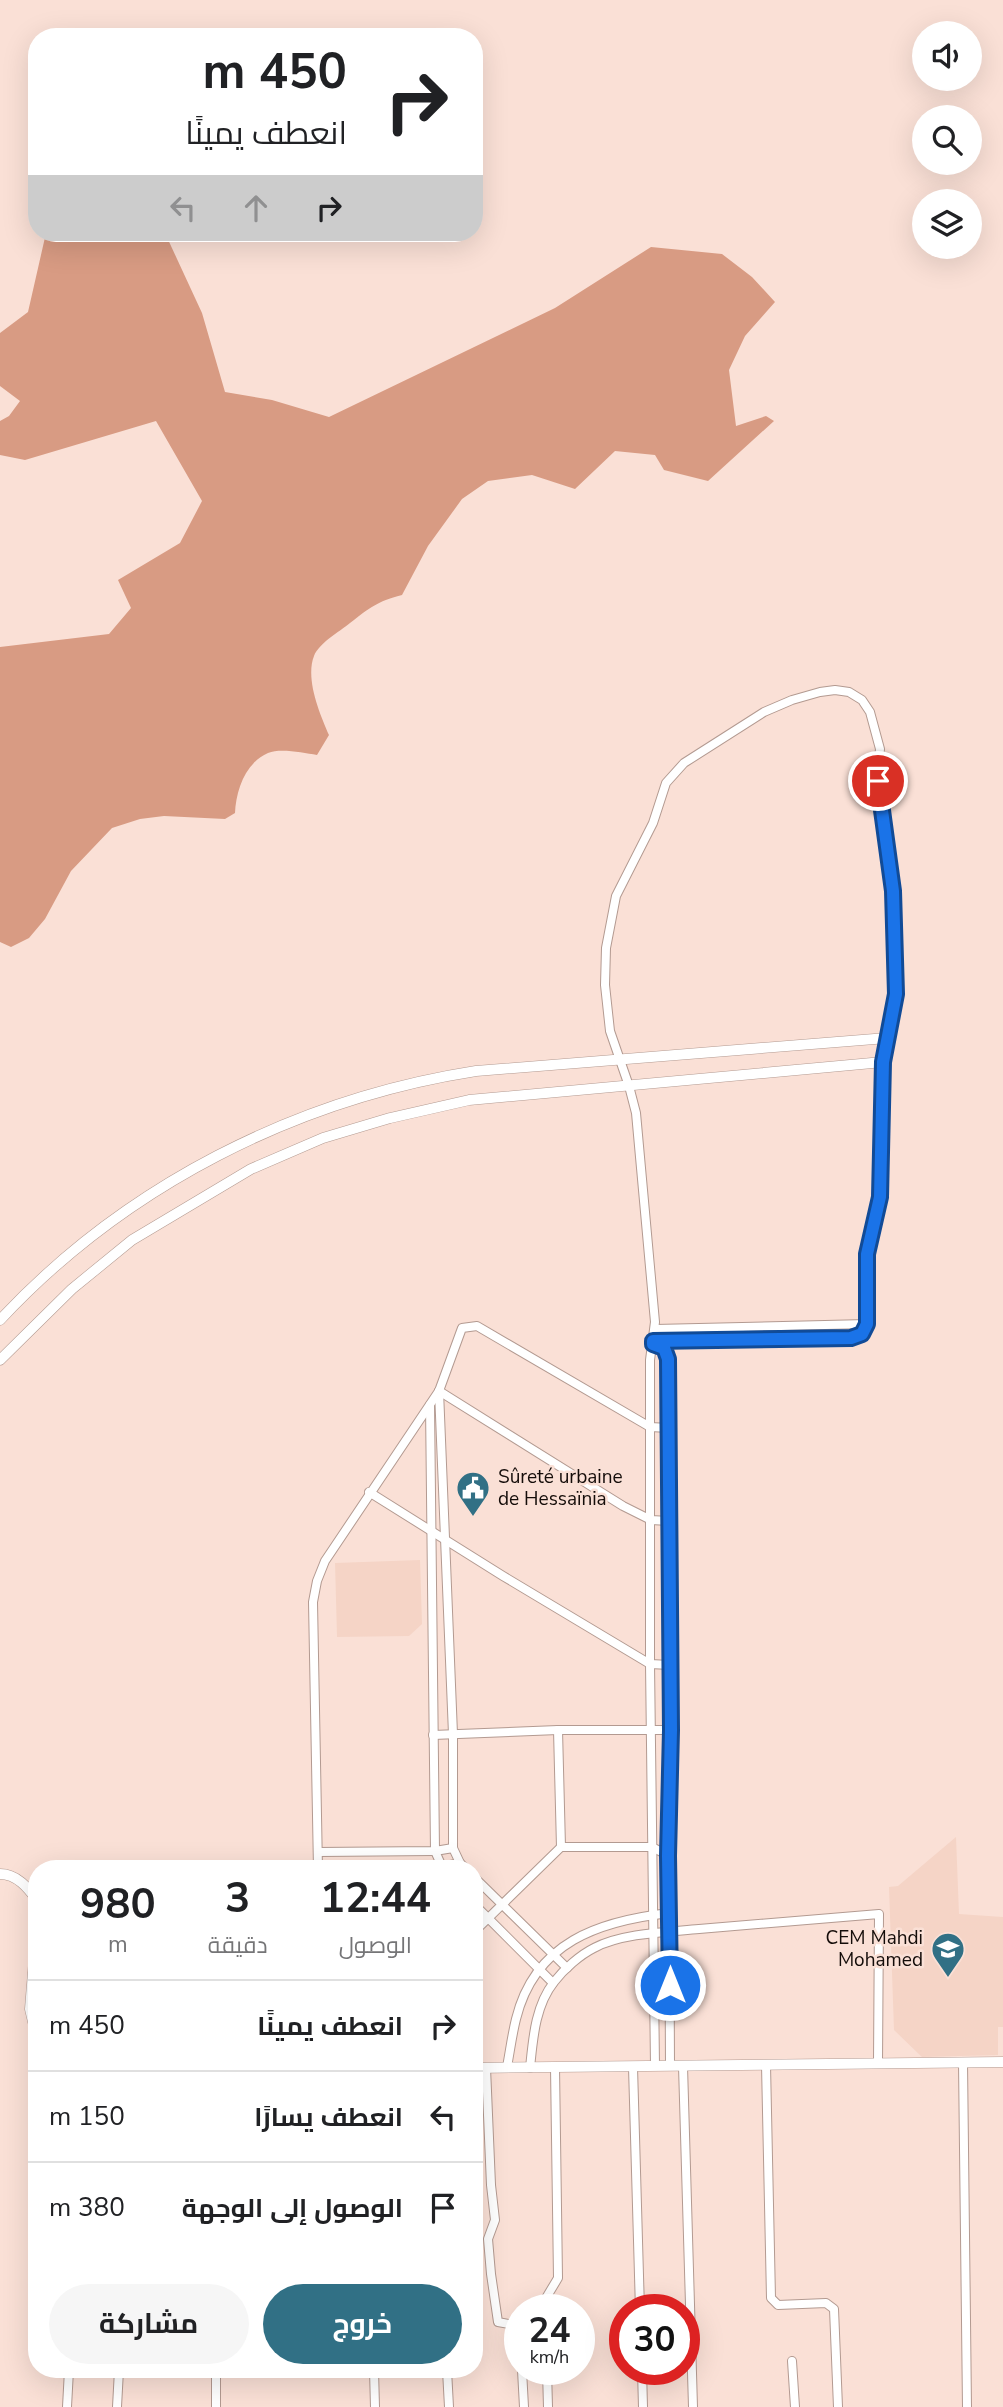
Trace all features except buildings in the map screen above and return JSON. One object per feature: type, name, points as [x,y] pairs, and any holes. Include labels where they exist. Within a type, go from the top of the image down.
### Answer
[{"type":"street","points":[[653,1343],[855,1338],[862,1334],[867,1324],[867,1254],[880,1197],[883,1062],[895,1002],[896,962],[889,856],[877,775],[880,749],[867,706],[849,692],[827,690],[792,700],[750,720],[674,772],[666,783],[653,823],[617,896],[609,931],[605,966],[606,1003],[610,1031],[636,1113],[655,1329],[650,1360],[650,1664],[655,2066]]},
{"type":"street","points":[[0,1320],[35,1282],[157,1189],[225,1150],[304,1116],[370,1093],[432,1078],[477,1071],[887,1038]]},
{"type":"street","points":[[0,1360],[72,1289],[132,1240],[251,1169],[323,1138],[390,1118],[469,1100],[883,1062]]},
{"type":"street","points":[[655,1329],[867,1324]]},
{"type":"street","points":[[439,1860],[435,1851],[431,1531],[435,1403],[463,1328],[477,1326],[650,1427],[669,1429]]},
{"type":"street","points":[[749,1340],[750,1326]]},
{"type":"street","points":[[653,1343],[661,1346],[668,1355],[670,2066]]},
{"type":"street","points":[[439,1391],[623,1506],[651,1520],[669,1521]]},
{"type":"street","points":[[318,1860],[313,1602],[317,1581],[325,1561],[369,1492],[435,1403]]},
{"type":"street","points":[[435,1403],[445,1539],[453,1734],[453,1847],[460,1860]]},
{"type":"street","points":[[369,1492],[650,1664],[670,1665]]},
{"type":"street","points":[[433,1735],[558,1730],[671,1730]]},
{"type":"street","points":[[558,1730],[561,1847]]},
{"type":"street","points":[[318,1852],[435,1851],[453,1847]]},
{"type":"street","points":[[483,1924],[561,1847],[652,1847],[668,1856]]},
{"type":"street","points":[[0,1874],[25,1884],[28,1888]]},
{"type":"street","points":[[483,1886],[567,1968]]},
{"type":"street","points":[[507,2067],[516,2018],[539,1969],[552,1954],[587,1931],[607,1924],[669,1913]]},
{"type":"street","points":[[483,1914],[553,1983]]},
{"type":"street","points":[[530,2068],[535,2026],[543,2001],[553,1983],[567,1968],[594,1948],[613,1941],[669,1932],[879,1914],[878,2063]]},
{"type":"street","points":[[963,2062],[967,2407]]},
{"type":"street","points":[[504,2323],[498,2322],[488,2239],[495,2213],[491,2185],[486,2068],[1003,2062]]},
{"type":"street","points":[[765,2065],[771,2298],[778,2305],[826,2303],[834,2309],[838,2407]]},
{"type":"street","points":[[683,2066],[693,2407]]},
{"type":"street","points":[[548,2294],[558,2278],[555,2067]]},
{"type":"street","points":[[633,2067],[640,2294]]},
{"type":"street","points":[[793,2361],[795,2407]]},
{"type":"street","points":[[67,2407],[69,2378]]},
{"type":"street","points":[[117,2407],[119,2378]]},
{"type":"street","points":[[216,2378],[216,2407]]},
{"type":"street","points":[[374,2378],[375,2407]]},
{"type":"street","points":[[447,2378],[449,2407]]},
{"type":"street","points":[[523,2385],[524,2407]]},
{"type":"street","points":[[547,2385],[548,2407]]},
{"type":"street","points":[[642,2385],[643,2407]]},
{"type":"shaded area","points":[[44,242],[169,242],[202,313],[225,392],[272,400],[329,417],[555,308],[651,247],[722,254],[752,277],[775,302],[745,336],[729,370],[736,426],[766,416],[774,421],[708,481],[664,470],[655,455],[615,451],[575,489],[532,475],[488,481],[462,499],[428,546],[402,595],[369,609],[317,651],[312,665],[312,686],[329,735],[317,755],[279,751],[260,758],[243,778],[235,813],[225,819],[164,816],[140,819],[112,828],[71,871],[45,919],[29,938],[11,947],[0,942],[0,647],[109,634],[131,608],[118,580],[180,543],[202,501],[156,421],[25,460],[0,455],[0,421],[9,416],[20,401],[0,386],[0,333],[28,312]]},
{"type":"shaded area","points":[[420,1560],[422,1624],[409,1636],[337,1637],[335,1563]]},
{"type":"shaded area","name":"CEM Mahdi Mohamed","points":[[956,1837],[959,1914],[1003,1917],[1003,2027],[998,2027],[998,2055],[922,2057],[894,2030],[889,1887],[898,1886]]},
{"type":"place","name":"Sûreté urbaine de Hessaïnia","points":[[473,1518]]},
{"type":"place","name":"CEM Mahdi Mohamed","points":[[948,1979]]},
{"type":"route","points":[[670,1985],[668,1359],[667,1351],[653,1344],[653,1341],[855,1338],[865,1331],[869,1302],[867,1254],[880,1197],[883,1062],[896,994],[893,891],[878,781]]}]
